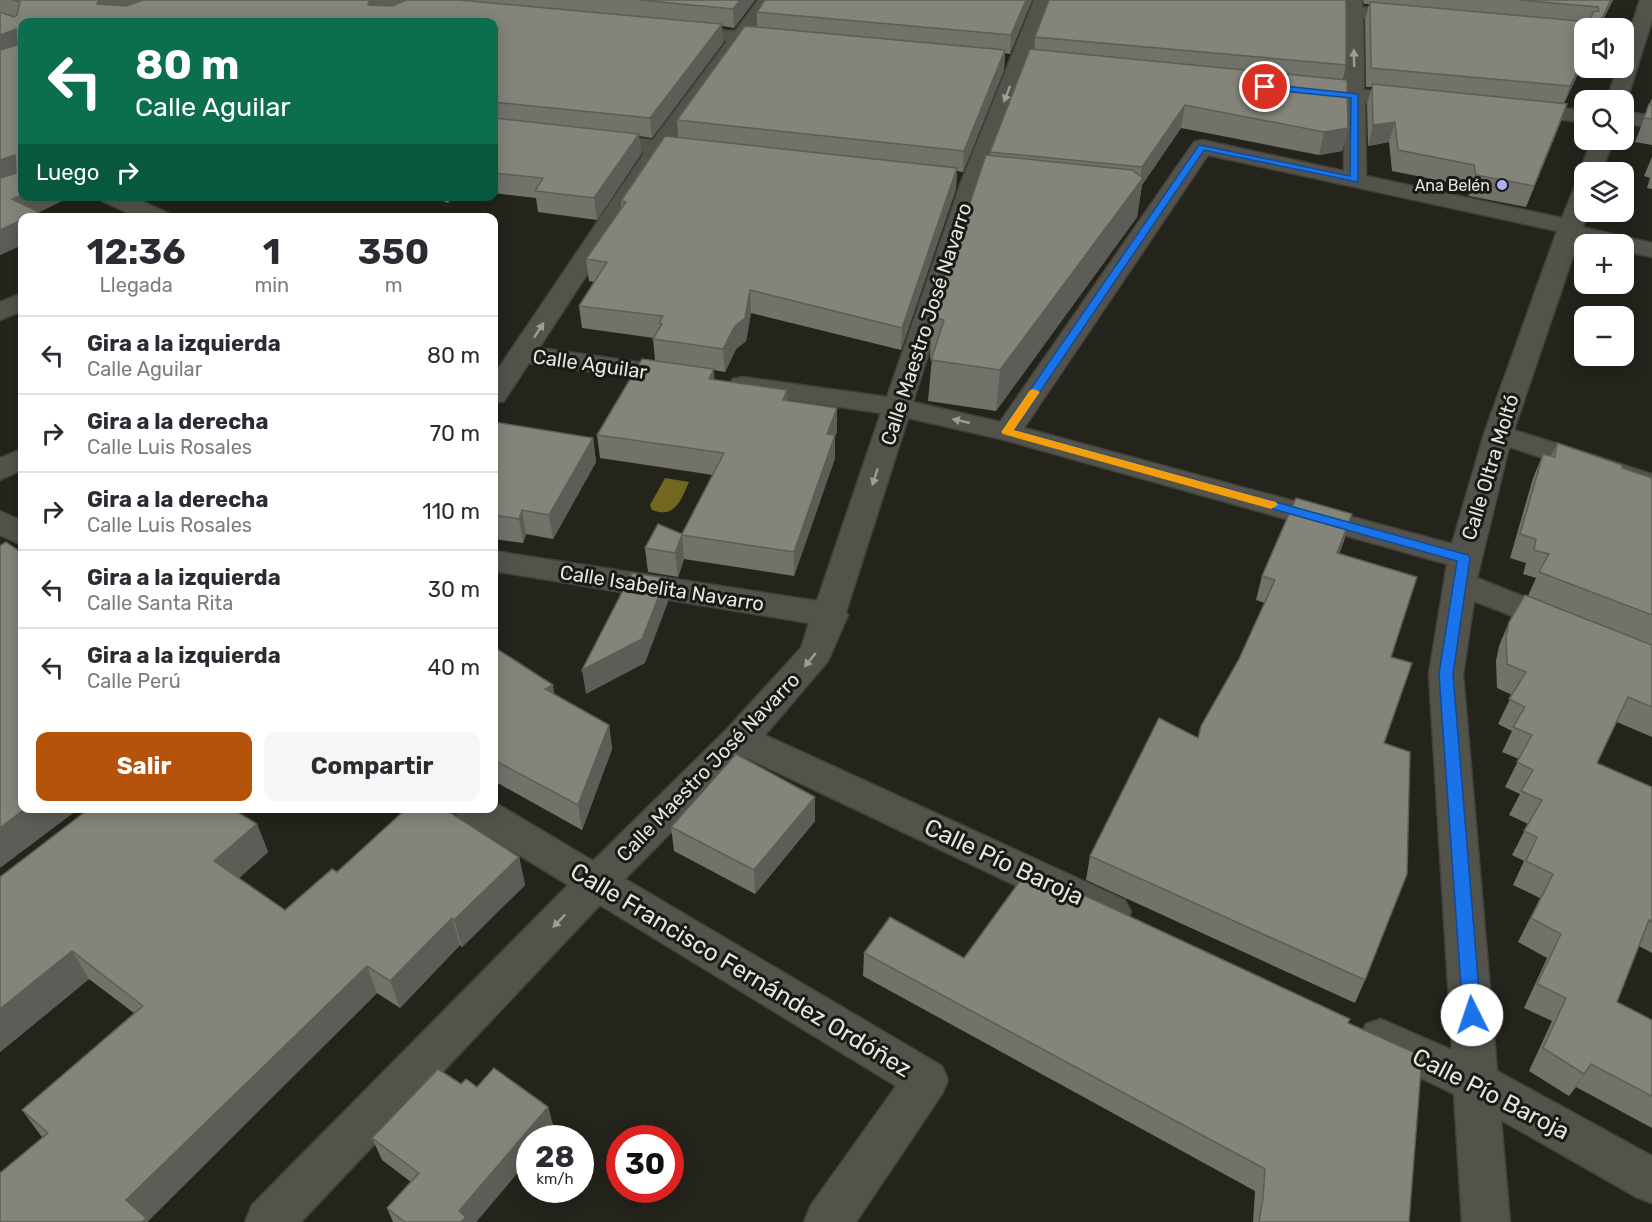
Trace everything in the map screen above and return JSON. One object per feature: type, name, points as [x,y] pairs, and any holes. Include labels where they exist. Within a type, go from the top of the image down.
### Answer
[{"type":"street","points":[[498,386],[510,360],[659,147],[766,0]]},
{"type":"street","name":"Calle Maestro José Navarro","points":[[269,1222],[596,883],[740,739],[816,653],[831,615],[973,182],[1043,0]]},
{"type":"street","points":[[1228,0],[1353,6],[1434,19]]},
{"type":"street","points":[[1620,90],[1649,0]]},
{"type":"street","points":[[1353,6],[1354,180]]},
{"type":"street","points":[[655,29],[797,42]]},
{"type":"street","points":[[1285,89],[1435,103]]},
{"type":"street","points":[[1504,109],[1574,115]]},
{"type":"street","points":[[1634,119],[1652,122]]},
{"type":"street","points":[[576,138],[717,154]]},
{"type":"street","points":[[1007,432],[1202,147],[1570,229],[1652,250]]},
{"type":"street","points":[[121,201],[149,213]]},
{"type":"street","points":[[1139,201],[1163,203]]},
{"type":"street","name":"Calle Oltra Moltó","points":[[1486,1222],[1446,674],[1462,571],[1498,434],[1574,218]]},
{"type":"street","points":[[0,312],[18,303]]},
{"type":"street","name":"Calle Aguilar","points":[[510,360],[716,381],[898,407],[1007,432],[1462,571],[1588,634]]},
{"type":"street","points":[[1498,434],[1652,484]]},
{"type":"street","points":[[0,471],[18,460]]},
{"type":"street","points":[[0,521],[18,532]]},
{"type":"street","name":"Calle Isabelita Navarro","points":[[498,562],[831,615]]},
{"type":"street","name":"Calle Pío Baroja","points":[[740,739],[1141,926]]},
{"type":"street","name":"Calle Francisco Fernández Ordóñez","points":[[480,813],[926,1080],[828,1222]]},
{"type":"street","name":"Calle Pío Baroja","points":[[1347,1022],[1477,1083],[1652,1180]]},
{"type":"shaded area","points":[[665,478],[689,482],[680,501],[672,510],[660,512],[652,510],[650,505]]},
{"type":"building","points":[[12,0],[99,0],[97,4],[126,6],[143,0],[372,0],[368,5],[392,6],[406,0],[459,0],[722,24],[650,118],[498,102],[498,18],[18,18],[18,197],[12,199],[39,212],[18,213],[18,222],[0,230],[0,178],[16,173],[15,155],[0,160],[0,50],[17,45],[16,29],[0,35],[0,12],[14,17],[17,15],[20,2]]},
{"type":"building","points":[[640,0],[740,0],[733,9]]},
{"type":"building","points":[[765,0],[1026,0],[1011,35],[757,12]]},
{"type":"building","points":[[1049,0],[1346,0],[1346,65],[1035,37]]},
{"type":"building","points":[[1519,0],[1611,0],[1602,18],[1591,18],[1593,12],[1599,11],[1598,7]]},
{"type":"building","points":[[1370,2],[1574,21],[1574,78],[1570,86],[1371,68]]},
{"type":"building","points":[[745,26],[1005,50],[964,151],[677,120]]},
{"type":"building","points":[[1030,49],[1347,80],[1348,128],[1324,132],[1185,105],[1142,167],[990,152]]},
{"type":"building","points":[[1372,84],[1567,104],[1534,186],[1476,175],[1474,165],[1398,150],[1395,122],[1373,125]]},
{"type":"building","points":[[1649,104],[1652,105],[1652,119],[1644,118]]},
{"type":"building","points":[[498,118],[639,134],[594,198],[535,191],[543,178],[498,173]]},
{"type":"building","points":[[665,136],[957,168],[902,328],[750,290],[745,318],[735,326],[723,349],[653,339],[662,324],[659,323],[663,316],[579,306],[607,262],[586,259],[626,202],[621,201]]},
{"type":"building","points":[[986,155],[1132,170],[1143,178],[1000,370],[931,360],[944,320],[932,317]]},
{"type":"building","points":[[642,359],[714,369],[709,379],[787,390],[783,400],[837,408],[827,434],[835,435],[794,552],[682,535],[675,553],[645,548],[658,524],[682,534],[724,453],[597,435]]},
{"type":"building","points":[[498,423],[593,438],[549,515],[522,510],[519,519],[498,516]]},
{"type":"building","points":[[1557,443],[1622,465],[1622,468],[1652,478],[1652,615],[1539,572],[1549,554],[1534,550],[1536,539],[1520,534],[1543,454],[1555,457]]},
{"type":"building","points":[[1296,498],[1352,514],[1337,553],[1417,577],[1391,657],[1412,663],[1384,743],[1410,752],[1407,874],[1365,980],[1090,856],[1159,718],[1198,738],[1201,726],[1239,659],[1275,580],[1262,576]]},
{"type":"building","points":[[6,542],[18,550],[20,813],[0,828],[0,546]]},
{"type":"building","points":[[632,573],[666,578],[642,639],[582,670]]},
{"type":"building","points":[[1525,595],[1652,645],[1652,707],[1628,697],[1597,763],[1652,787],[1652,922],[1649,920],[1617,1002],[1652,1020],[1652,1096],[1591,1064],[1584,1074],[1543,1048],[1566,998],[1537,984],[1561,934],[1531,918],[1553,874],[1526,861],[1537,837],[1524,831],[1542,800],[1521,791],[1533,770],[1517,762],[1532,735],[1513,727],[1525,707],[1509,699],[1526,672],[1507,664],[1506,637],[1509,622]]},
{"type":"building","points":[[498,650],[553,685],[545,689],[609,725],[578,805],[498,762]]},
{"type":"building","points":[[736,754],[815,797],[754,870],[671,827]]},
{"type":"building","points":[[83,813],[239,813],[257,824],[214,861],[285,910],[332,869],[337,872],[402,813],[451,813],[519,857],[454,920],[452,918],[390,981],[367,966],[126,1200],[146,1218],[142,1222],[0,1222],[0,1173],[48,1133],[22,1110],[143,1006],[72,951],[0,1009],[0,877]]},
{"type":"building","points":[[1025,874],[1071,895],[1073,890],[1350,1019],[1348,1023],[1422,1056],[1409,1222],[1259,1222],[1265,1169],[864,953],[890,917],[964,958]]},
{"type":"building","points":[[494,1068],[548,1107],[533,1125],[516,1125],[516,1144],[459,1211],[466,1217],[461,1222],[405,1222],[387,1208],[419,1173],[372,1138],[438,1069],[461,1084],[466,1079],[477,1087]]},
{"type":"slow traffic","points":[[1034,392],[1007,432],[1271,505]]},
{"type":"place","name":"Ana Belén","points":[[1502,185]]},
{"type":"route","points":[[1265,87],[1355,96],[1354,180],[1202,147],[1007,432],[1464,558],[1446,674],[1472,1015]]}]
